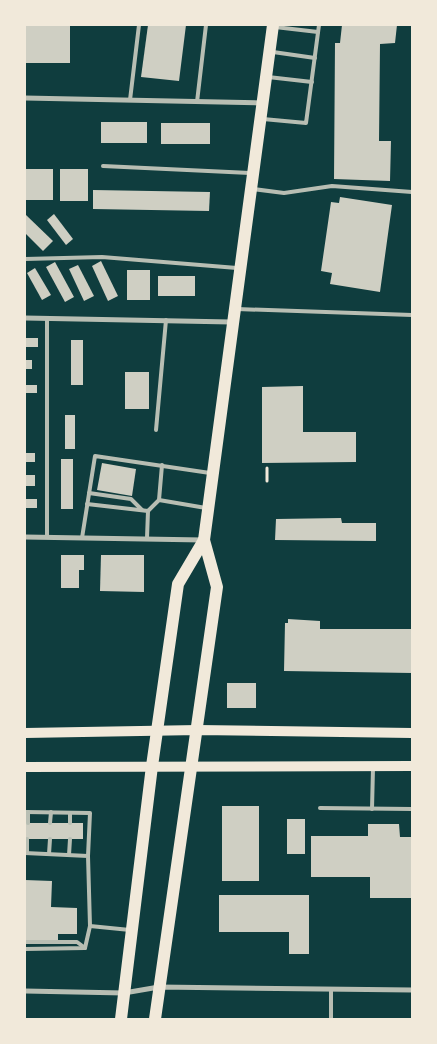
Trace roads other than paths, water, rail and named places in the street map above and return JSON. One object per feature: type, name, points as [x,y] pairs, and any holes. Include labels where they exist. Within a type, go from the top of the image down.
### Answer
[{"type":"main road","points":[[155,1019],[198,730],[217,587],[204,540],[232,316],[273,26]]},
{"type":"main road","points":[[120,1019],[152,766],[178,584],[204,540]]},
{"type":"main road","points":[[25,733],[198,730],[412,733]]},
{"type":"main road","points":[[25,767],[412,766]]},
{"type":"street","points":[[25,98],[262,103]]},
{"type":"street","points":[[25,318],[166,320],[232,316]]},
{"type":"street","points":[[25,537],[204,540]]},
{"type":"street","points":[[25,991],[124,993],[159,987],[412,990]]},
{"type":"lane","points":[[130,100],[139,25]]},
{"type":"lane","points":[[197,102],[206,25]]},
{"type":"lane","points":[[260,119],[306,123],[319,25]]},
{"type":"lane","points":[[273,26],[318,32]]},
{"type":"lane","points":[[269,52],[315,58]]},
{"type":"lane","points":[[266,77],[312,82]]},
{"type":"lane","points":[[103,166],[252,173]]},
{"type":"lane","points":[[250,189],[284,193],[332,186],[412,192]]},
{"type":"lane","points":[[25,259],[102,257],[239,268]]},
{"type":"lane","points":[[232,316],[412,315]]},
{"type":"lane","points":[[47,318],[47,537]]},
{"type":"lane","points":[[156,430],[166,320]]},
{"type":"lane","points":[[82,538],[95,456],[212,474]]},
{"type":"lane","points":[[148,538],[148,511],[158,500],[162,465]]},
{"type":"lane","points":[[89,493],[131,499],[142,511]]},
{"type":"lane","points":[[158,500],[208,508]]},
{"type":"lane","points":[[87,504],[148,511]]},
{"type":"lane","points":[[372,809],[373,766]]},
{"type":"lane","points":[[320,808],[412,809]]},
{"type":"lane","points":[[28,823],[26,812],[90,813],[88,856],[90,926],[85,948]]},
{"type":"lane","points":[[50,823],[51,812]]},
{"type":"lane","points":[[70,813],[70,823]]},
{"type":"lane","points":[[27,839],[26,853],[88,856]]},
{"type":"lane","points":[[49,854],[50,839]]},
{"type":"lane","points":[[69,855],[70,839]]},
{"type":"lane","points":[[90,926],[132,931]]},
{"type":"lane","points":[[25,942],[77,942],[85,948]]},
{"type":"lane","points":[[25,950],[85,948]]},
{"type":"lane","points":[[331,989],[331,1019]]}]
